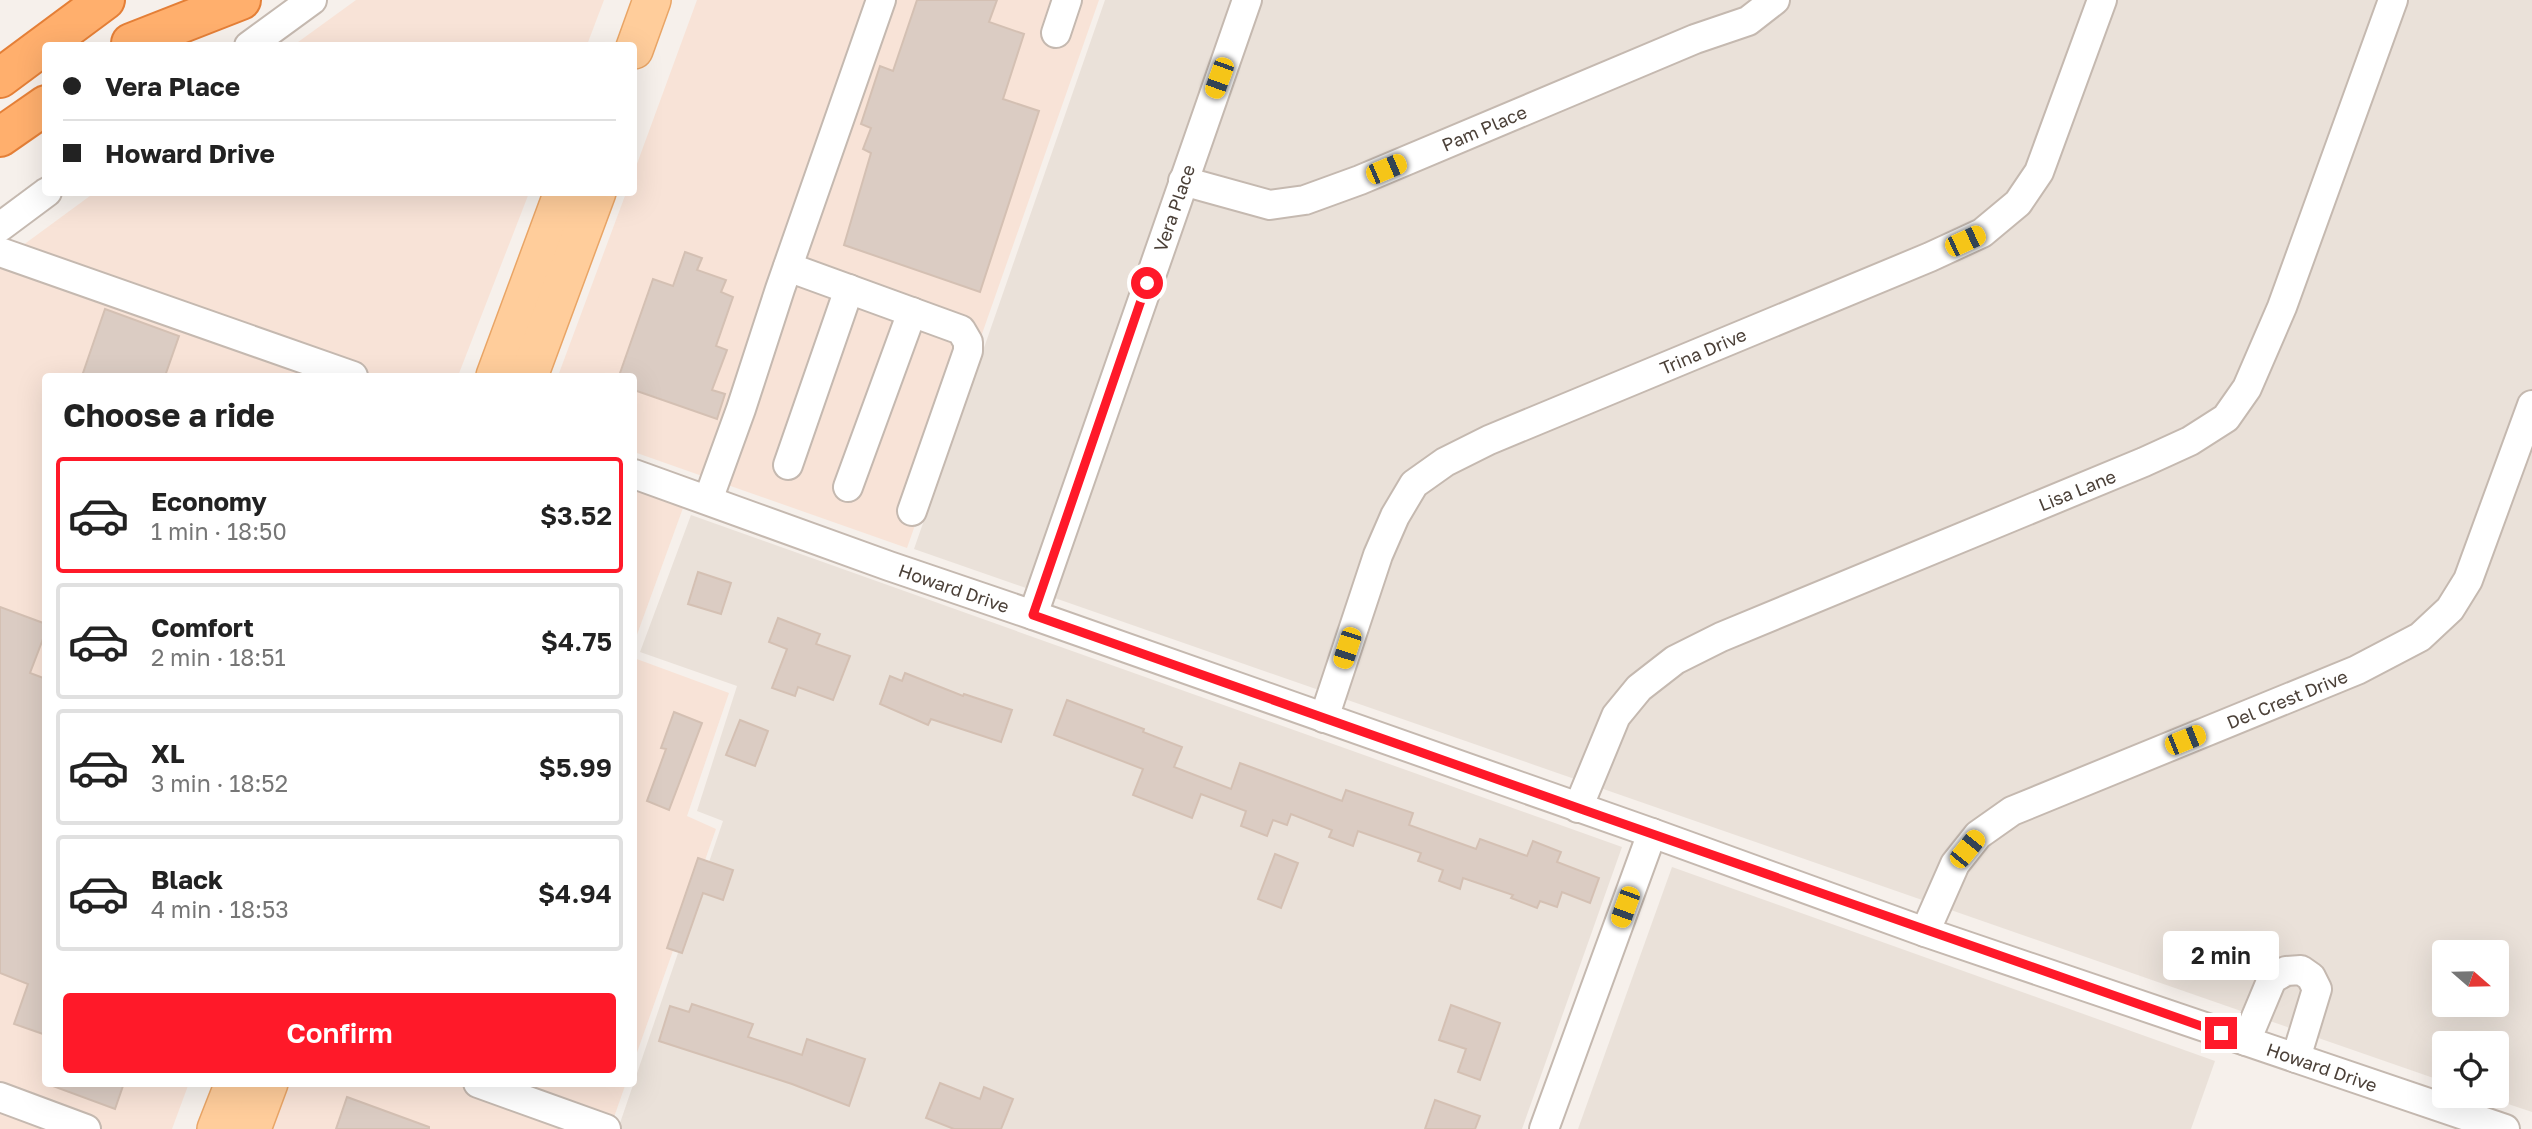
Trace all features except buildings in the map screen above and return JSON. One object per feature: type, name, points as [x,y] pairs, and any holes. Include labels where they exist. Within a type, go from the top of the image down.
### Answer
[{"type":"highway","points":[[48,42],[105,0]]},
{"type":"highway","points":[[132,42],[189,0]]},
{"type":"highway","points":[[134,42],[241,0]]},
{"type":"highway","points":[[0,78],[42,47]]},
{"type":"highway","points":[[0,137],[42,107]]},
{"type":"main road","points":[[637,42],[652,0]]},
{"type":"main road","points":[[496,373],[562,196]]},
{"type":"main road","points":[[530,373],[596,196]]},
{"type":"main road","points":[[216,1129],[232,1087]]},
{"type":"main road","points":[[252,1129],[268,1087]]},
{"type":"street","points":[[254,42],[312,0]]},
{"type":"street","points":[[708,500],[881,0]]},
{"type":"street","points":[[1056,33],[1067,0]]},
{"type":"street","name":"Vera Place","points":[[1033,615],[1247,0]]},
{"type":"street","name":"Pam Place","points":[[1183,181],[1270,205],[1305,200],[1360,180],[1695,39],[1748,20],[1775,0]]},
{"type":"street","name":"Trina Drive","points":[[1324,719],[1378,555],[1395,516],[1414,484],[1445,462],[1489,440],[1982,233],[2018,203],[2039,172],[2102,0]]},
{"type":"street","name":"Lisa Lane","points":[[1578,808],[1616,716],[1639,688],[1675,660],[1734,631],[2144,462],[2190,441],[2226,418],[2247,388],[2282,307],[2393,0]]},
{"type":"street","points":[[0,227],[42,196]]},
{"type":"street","points":[[0,252],[344,373]]},
{"type":"street","points":[[788,267],[961,330],[968,342],[968,351],[912,511]]},
{"type":"street","points":[[788,465],[849,289]]},
{"type":"street","points":[[848,487],[912,312]]},
{"type":"street","name":"Del Crest Drive","points":[[1925,932],[1955,864],[1978,835],[2012,811],[2357,670],[2420,637],[2450,609],[2468,580],[2532,405]]},
{"type":"street","name":"Howard Drive","points":[[637,475],[1925,932],[2505,1129]]},
{"type":"street","points":[[1544,1129],[1652,833]]},
{"type":"street","points":[[2246,1041],[2272,979],[2286,971],[2301,970],[2311,977],[2317,989],[2296,1058]]},
{"type":"street","points":[[489,1087],[606,1129]]},
{"type":"street","points":[[0,1097],[86,1129]]},
{"type":"shaded area","points":[[356,0],[604,0],[588,42],[298,42]]},
{"type":"shaded area","points":[[697,0],[1099,0],[907,548],[637,453],[637,373],[559,373],[625,196],[637,196],[637,164]]},
{"type":"shaded area","points":[[1105,0],[2532,0],[2532,1112],[2509,1104],[2509,1031],[2432,1031],[2432,1077],[914,549]]},
{"type":"shaded area","points":[[90,196],[528,196],[459,373],[42,373],[42,1087],[188,1087],[172,1129],[0,1129],[0,262]]},
{"type":"shaded area","points":[[637,490],[683,508],[637,635]]},
{"type":"shaded area","points":[[691,515],[1622,847],[1522,1129],[618,1129],[632,1087],[637,1087],[637,1073],[723,821],[697,811],[737,686],[640,652]]},
{"type":"shaded area","points":[[637,659],[729,693],[687,816],[716,829],[637,1053]]},
{"type":"shaded area","points":[[1672,867],[2215,1061],[2191,1129],[1578,1129]]},
{"type":"shaded area","points":[[282,1087],[625,1087],[613,1120],[575,1129],[266,1129]]},
{"type":"route","points":[[1147,283],[1033,615],[1925,932],[2221,1033]]}]
